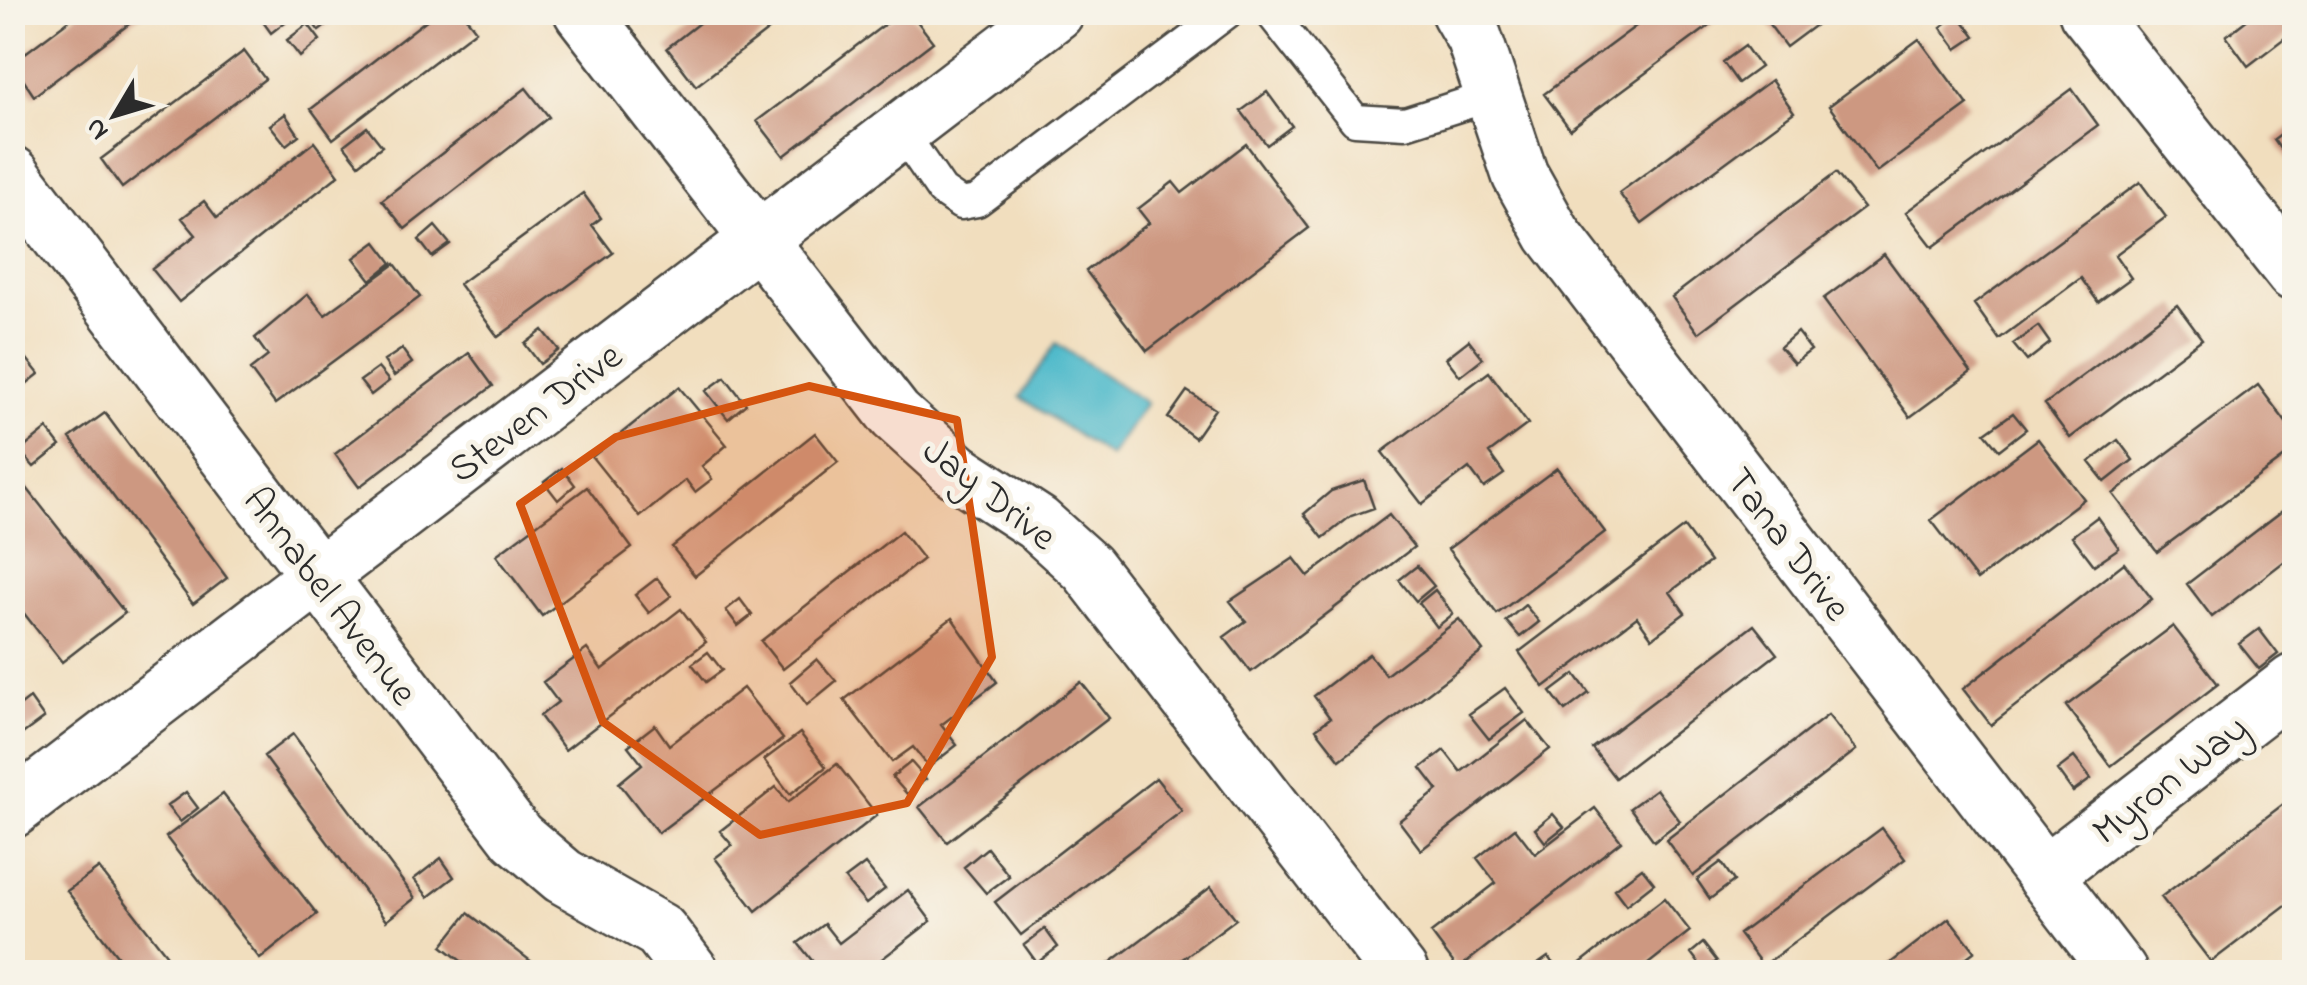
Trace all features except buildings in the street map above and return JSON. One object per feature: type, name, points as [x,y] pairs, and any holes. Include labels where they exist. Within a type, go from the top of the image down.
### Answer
[{"type":"street","name":"Jay Drive","points":[[582,12],[895,415],[957,472],[1036,523],[1087,568],[1400,972]]},
{"type":"street","name":"Tana Drive","points":[[1459,12],[1474,38],[1520,175],[1553,234],[2119,972]]},
{"type":"street","points":[[2087,12],[2294,273]]},
{"type":"street","name":"Steven Drive","points":[[12,810],[901,131],[1035,19]]},
{"type":"street","name":"Annabel Avenue","points":[[12,174],[517,837],[564,876],[660,932],[691,972]]},
{"type":"street","name":"Myron Way","points":[[2044,875],[2294,682]]},
{"type":"lane","points":[[901,131],[942,191],[960,204],[977,201],[1228,12]]},
{"type":"lane","points":[[1270,12],[1355,120],[1406,123],[1493,95]]},
{"type":"highlighted area","points":[[809,386],[957,420],[992,657],[907,803],[760,835],[603,722],[520,504],[616,437]]},
{"type":"water","points":[[1056,343],[1146,403],[1110,457],[1020,397]]}]
